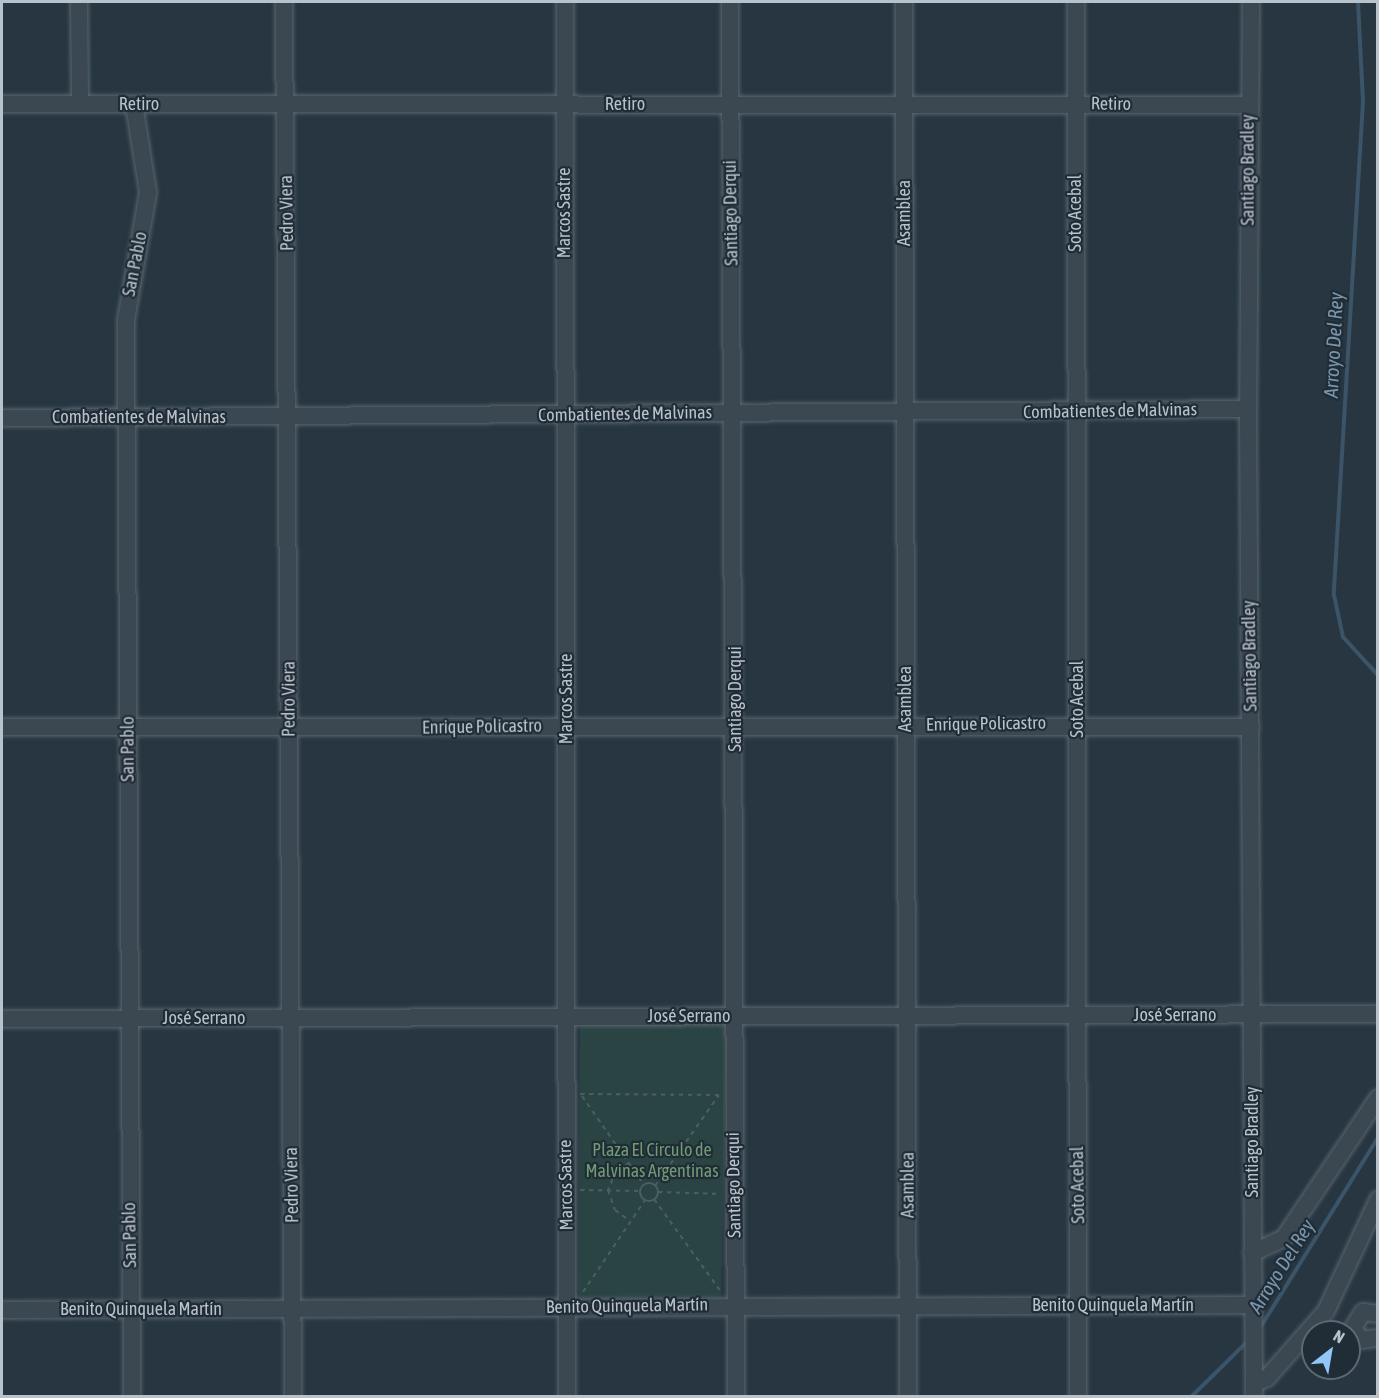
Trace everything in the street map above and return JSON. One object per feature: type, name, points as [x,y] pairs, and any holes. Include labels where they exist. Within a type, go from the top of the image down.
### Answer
[{"type":"street","points":[[79,2],[80,103]]},
{"type":"street","name":"Pedro Viera","points":[[285,2],[290,416],[289,729],[293,1396]]},
{"type":"street","name":"Marcos Sastre","points":[[565,2],[566,1017],[573,1094],[566,1190],[574,1307],[567,1396]]},
{"type":"street","name":"Santiago Derqui","points":[[730,2],[729,104],[736,413],[735,726],[731,1016],[726,1095],[734,1194],[733,1305],[736,1396]]},
{"type":"street","name":"Asamblea","points":[[904,2],[908,1396]]},
{"type":"street","name":"Soto Acebal","points":[[1076,2],[1074,412],[1078,723],[1076,1015],[1080,1305],[1078,1396]]},
{"type":"street","name":"Santiago Bradley","points":[[1251,2],[1248,409],[1254,1390]]},
{"type":"street","name":"Retiro","points":[[2,104],[1076,103],[1249,105]]},
{"type":"street","name":"San Pablo","points":[[132,1396],[127,1018],[128,727],[125,416],[127,310],[148,192],[134,105]]},
{"type":"street","name":"Combatientes de Malvinas","points":[[2,418],[905,414],[1248,409]]},
{"type":"street","name":"Enrique Policastro","points":[[2,727],[289,729],[1078,723],[1251,727]]},
{"type":"street","name":"José Serrano","points":[[2,1019],[1377,1014]]},
{"type":"street","points":[[1252,1253],[1284,1238],[1377,1098]]},
{"type":"street","points":[[1254,1390],[1326,1311],[1377,1200]]},
{"type":"street","name":"Benito Quinquela Martín","points":[[2,1310],[131,1307],[293,1311],[733,1305],[1080,1305],[1252,1308]]},
{"type":"street","points":[[1377,1314],[1363,1312],[1353,1323],[1361,1340],[1377,1338]]},
{"type":"path","points":[[573,1094],[726,1095]]},
{"type":"path","points":[[573,1094],[629,1162],[644,1185]]},
{"type":"path","points":[[655,1186],[726,1095]]},
{"type":"path","points":[[629,1162],[616,1171],[609,1190],[615,1210],[629,1220]]},
{"type":"path","points":[[644,1185],[655,1186]]},
{"type":"path","points":[[640,1191],[644,1185]]},
{"type":"path","points":[[655,1186],[658,1192]]},
{"type":"path","points":[[566,1190],[640,1191]]},
{"type":"path","points":[[640,1191],[645,1200]]},
{"type":"path","points":[[658,1192],[734,1194]]},
{"type":"path","points":[[654,1199],[658,1192]]},
{"type":"path","points":[[574,1307],[629,1220],[645,1200],[654,1199]]},
{"type":"path","points":[[654,1199],[733,1305]]},
{"type":"green space","name":"Plaza El Círculo de Malvinas Argentinas","points":[[580,1023],[727,1024],[721,1299],[579,1300]]},
{"type":"waterway","name":"Arroyo Del Rey","points":[[1358,2],[1363,101],[1334,595],[1343,637],[1378,675]]},
{"type":"waterway","name":"Arroyo Del Rey","points":[[1260,1328],[1378,1138]]},
{"type":"waterway","name":"Arroyo Del Rey","points":[[1192,1396],[1249,1340]]}]
